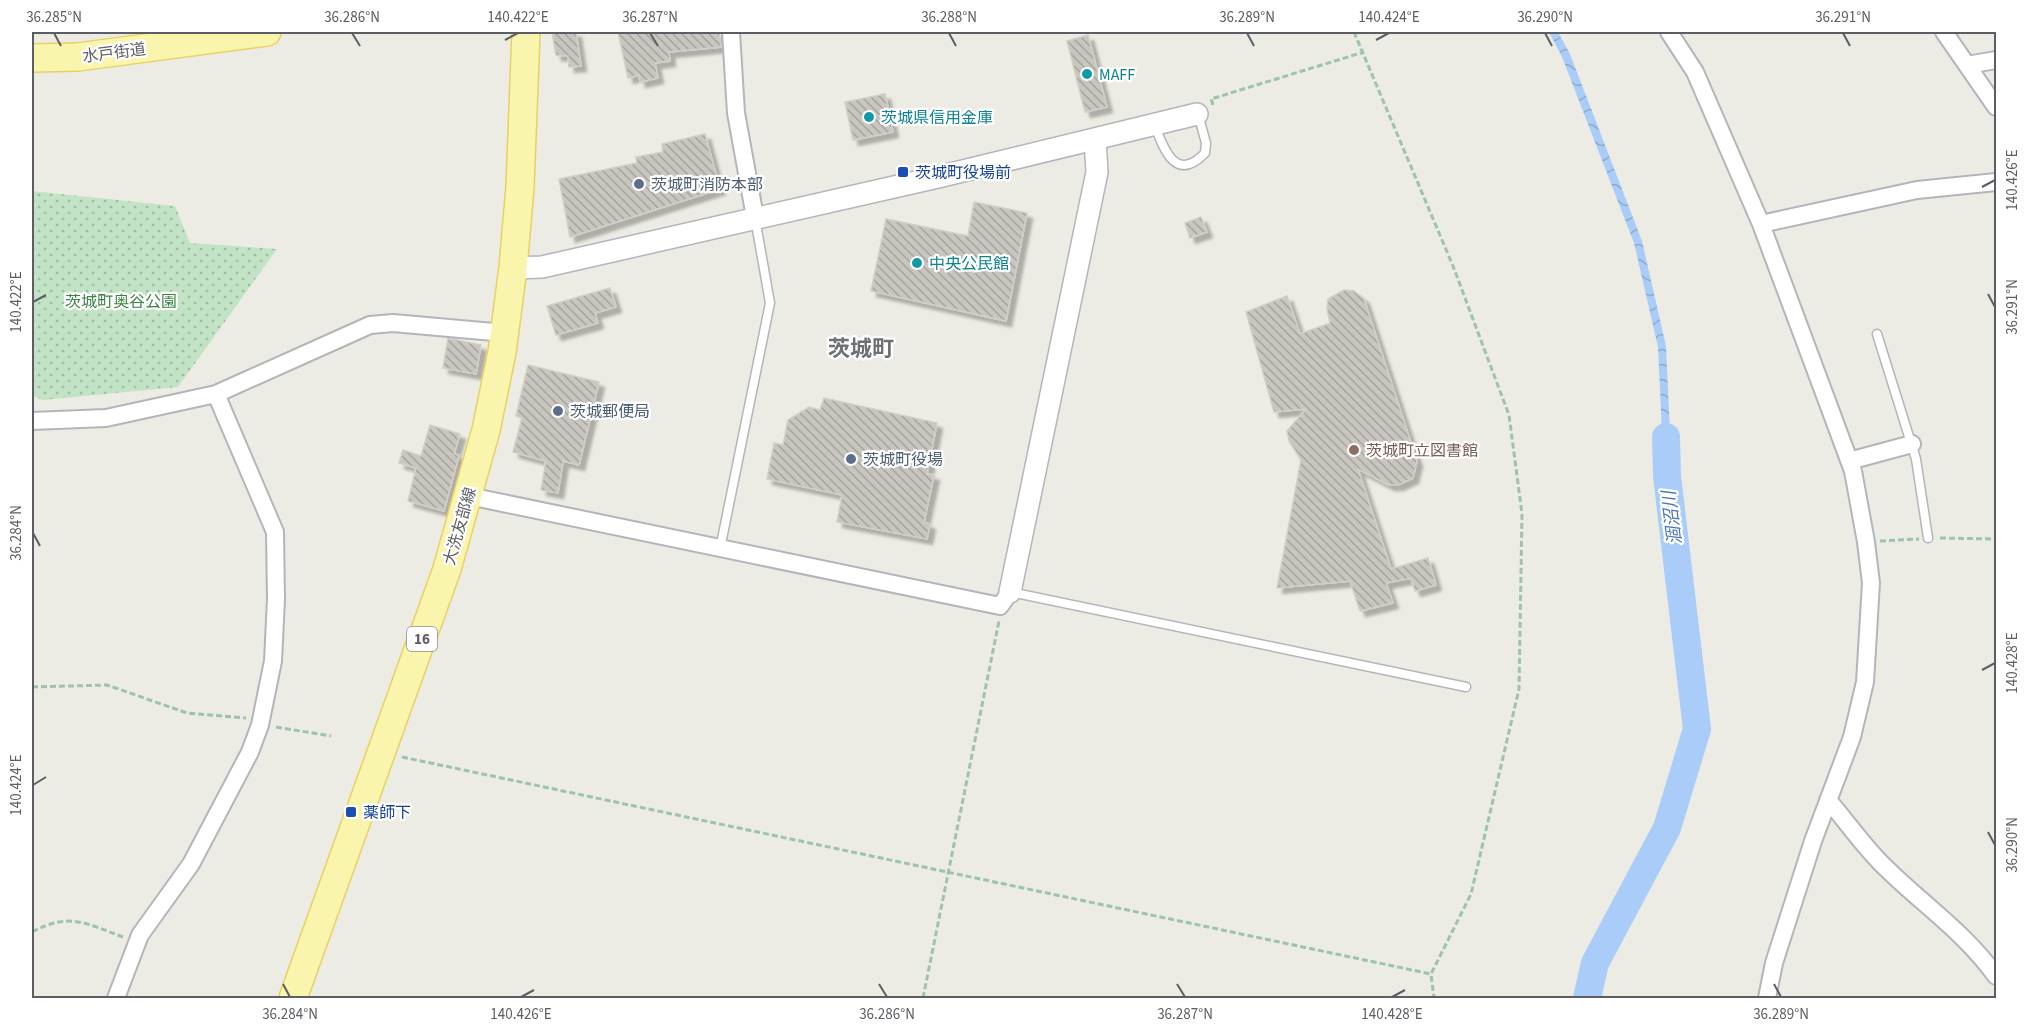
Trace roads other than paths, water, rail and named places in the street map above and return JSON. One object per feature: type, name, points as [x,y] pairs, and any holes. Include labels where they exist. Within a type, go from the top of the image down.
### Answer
[{"type":"main road","name":"水戸街道","points":[[32,58],[78,57],[267,32]]},
{"type":"main road","name":"大洗友部線","points":[[293,999],[447,569],[486,430],[505,333],[513,268],[522,154],[526,32]]},
{"type":"street","points":[[731,32],[736,113],[755,217]]},
{"type":"street","points":[[1669,32],[1695,72],[1761,224],[1849,461],[1866,542],[1871,583],[1870,631],[1865,682],[1852,736],[1828,800],[1774,963],[1767,999]]},
{"type":"street","points":[[1944,32],[1996,107]]},
{"type":"street","points":[[1967,65],[1996,60]]},
{"type":"street","points":[[513,268],[542,267],[1095,140],[1197,114]]},
{"type":"street","points":[[469,496],[720,549],[1005,599],[1097,172],[1095,140]]},
{"type":"street","points":[[1761,224],[1917,190],[1996,182]]},
{"type":"street","points":[[32,422],[106,418],[216,394],[370,325],[393,323],[505,333]]},
{"type":"street","points":[[116,999],[140,935],[191,864],[250,752],[260,722],[273,662],[276,600],[275,532],[216,394]]},
{"type":"street","points":[[1849,461],[1912,444]]},
{"type":"street","points":[[1828,800],[1886,869],[1958,931],[1996,976]]},
{"type":"lane","points":[[1155,125],[1171,160],[1181,164],[1190,164],[1205,153],[1206,143],[1197,114]]},
{"type":"lane","points":[[720,549],[770,303],[755,217]]},
{"type":"lane","points":[[1877,334],[1912,444],[1928,538]]},
{"type":"lane","points":[[1005,599],[1466,687]]},
{"type":"water","points":[[1549,32],[1558,32],[1570,54],[1642,241],[1666,346],[1672,476],[1664,476],[1658,347],[1634,243],[1562,57]]},
{"type":"waterway","name":"涸沼川","points":[[1587,998],[1595,963],[1667,828],[1697,729],[1667,476],[1666,437]]},
{"type":"place","name":"MAFF","points":[[1087,74]]},
{"type":"place","name":"茨城県信用金庫","points":[[869,117]]},
{"type":"place","name":"茨城町役場前","points":[[903,172]]},
{"type":"place","name":"茨城町消防本部","points":[[639,184]]},
{"type":"place","name":"中央公民館","points":[[917,263]]},
{"type":"place","name":"茨城郵便局","points":[[558,411]]},
{"type":"place","name":"茨城町立図書館","points":[[1354,450]]},
{"type":"place","name":"茨城町役場","points":[[851,459]]},
{"type":"place","name":"薬師下","points":[[351,812]]},
{"type":"district","name":"茨城町","points":[[861,348]]},
{"type":"park label","name":"茨城町奥谷公園","points":[[121,301]]}]
